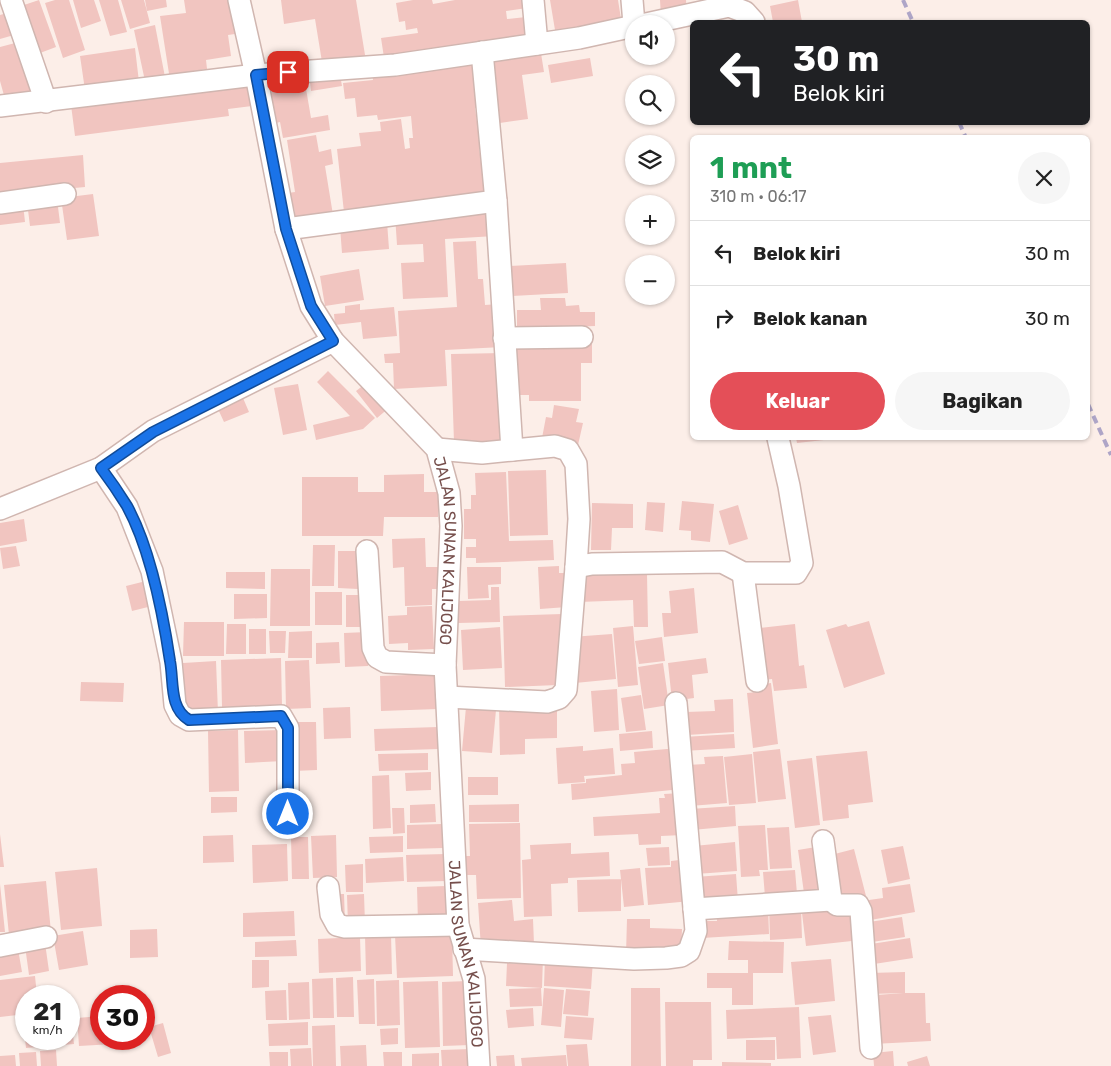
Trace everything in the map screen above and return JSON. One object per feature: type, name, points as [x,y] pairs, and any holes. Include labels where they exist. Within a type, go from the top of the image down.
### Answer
[{"type":"street","points":[[12,0],[46,102]]},
{"type":"street","name":"JALAN SUNAN KALIJOGO","points":[[239,0],[256,75],[286,229],[311,306],[333,341],[436,449],[449,493],[451,526],[445,665],[458,925],[474,979],[479,1066]]},
{"type":"street","points":[[533,0],[537,44]]},
{"type":"street","points":[[632,0],[633,15]]},
{"type":"street","points":[[675,18],[729,6],[745,12],[752,20]]},
{"type":"street","points":[[0,106],[46,102],[256,75],[395,65],[537,44],[625,27]]},
{"type":"street","points":[[482,52],[496,201],[512,450]]},
{"type":"street","points":[[0,203],[64,194]]},
{"type":"street","points":[[286,229],[496,201]]},
{"type":"street","points":[[504,338],[582,338]]},
{"type":"street","points":[[0,509],[101,468],[153,432],[333,341]]},
{"type":"street","points":[[576,567],[592,564],[722,562],[743,573],[796,572],[802,563],[789,486],[778,440]]},
{"type":"street","points":[[436,449],[482,453],[555,446],[568,450],[576,464],[579,519],[566,690],[559,698],[547,702],[447,697]]},
{"type":"street","points":[[101,468],[127,507],[152,571],[171,662],[175,705],[180,715],[189,720],[281,716],[288,728],[288,814]]},
{"type":"street","points":[[367,551],[373,648],[378,657],[386,662],[445,665]]},
{"type":"street","points":[[743,573],[758,682]]},
{"type":"street","points":[[464,949],[634,959],[681,956],[689,951],[694,942],[696,931],[676,702]]},
{"type":"street","points":[[823,841],[830,900]]},
{"type":"street","points":[[328,888],[331,914],[337,925],[345,927],[458,925]]},
{"type":"street","points":[[694,909],[830,900],[837,905],[858,905],[861,911],[871,1048]]},
{"type":"street","points":[[0,946],[46,937]]},
{"type":"building","points":[[39,0],[56,47],[40,53],[24,5]]},
{"type":"building","points":[[55,0],[69,0],[85,50],[63,58],[45,3]]},
{"type":"building","points":[[73,0],[94,0],[101,21],[81,28]]},
{"type":"building","points":[[99,0],[118,0],[127,32],[110,36]]},
{"type":"building","points":[[121,0],[144,0],[150,23],[130,29]]},
{"type":"building","points":[[145,0],[166,0],[167,7],[147,11]]},
{"type":"building","points":[[184,0],[230,0],[235,34],[228,35],[231,56],[206,60],[207,69],[188,72],[188,77],[170,80],[160,16],[186,13]]},
{"type":"building","points":[[281,0],[356,0],[366,61],[323,68],[315,19],[284,24]]},
{"type":"building","points":[[413,0],[432,0],[433,4],[455,0],[526,0],[527,8],[506,11],[507,19],[526,17],[530,43],[385,64],[381,38],[418,33],[417,28],[406,30],[405,21],[399,22],[396,3]]},
{"type":"building","points":[[550,0],[618,0],[621,19],[598,23],[598,29],[556,36]]},
{"type":"building","points":[[660,0],[686,0],[687,14],[661,15]]},
{"type":"building","points":[[798,0],[802,20],[773,20],[770,6]]},
{"type":"building","points":[[7,13],[14,35],[0,39],[0,15]]},
{"type":"building","points":[[155,25],[165,77],[145,81],[134,30]]},
{"type":"building","points":[[19,42],[33,90],[5,99],[0,81],[0,47]]},
{"type":"building","points":[[540,47],[544,72],[522,75],[528,119],[493,124],[484,56]]},
{"type":"building","points":[[135,48],[139,82],[85,90],[80,56]]},
{"type":"building","points":[[476,56],[482,107],[475,108],[478,129],[486,129],[488,146],[479,147],[481,162],[489,161],[494,200],[344,212],[337,149],[361,146],[359,133],[381,131],[380,122],[401,119],[405,149],[410,148],[409,138],[413,138],[411,116],[378,120],[377,115],[357,117],[355,98],[345,99],[343,83],[373,80],[372,72]]},
{"type":"building","points":[[590,58],[593,76],[551,83],[548,65]]},
{"type":"building","points":[[339,69],[342,86],[311,91],[309,73]]},
{"type":"building","points":[[304,77],[311,118],[328,115],[330,130],[283,138],[280,122],[276,123],[270,83]]},
{"type":"building","points":[[249,81],[252,106],[228,109],[229,116],[75,136],[71,105]]},
{"type":"building","points":[[316,135],[319,152],[331,149],[333,164],[325,166],[334,221],[297,227],[294,208],[291,208],[288,193],[295,192],[287,140]]},
{"type":"building","points":[[83,155],[85,187],[0,195],[0,163]]},
{"type":"building","points":[[93,194],[99,236],[67,240],[61,198]]},
{"type":"building","points":[[57,199],[60,223],[30,226],[27,202]]},
{"type":"building","points":[[23,204],[25,222],[0,225],[0,206]]},
{"type":"building","points":[[494,210],[495,236],[445,239],[448,297],[403,299],[401,263],[424,262],[423,244],[397,245],[395,215]]},
{"type":"building","points":[[387,222],[389,249],[342,253],[340,227]]},
{"type":"building","points":[[476,241],[478,279],[483,279],[485,305],[499,304],[502,347],[445,350],[447,386],[394,389],[393,363],[385,363],[384,354],[400,353],[398,311],[457,307],[453,242]]},
{"type":"building","points":[[566,263],[568,293],[512,296],[510,266]]},
{"type":"building","points":[[359,269],[364,300],[325,306],[320,276]]},
{"type":"building","points":[[540,298],[565,298],[566,306],[579,305],[580,312],[595,312],[595,326],[541,328],[517,338],[517,310],[541,310]]},
{"type":"building","points":[[360,304],[360,310],[394,307],[397,336],[363,339],[361,322],[335,325],[334,314],[345,313],[345,306]]},
{"type":"building","points":[[509,344],[592,344],[592,363],[581,363],[581,401],[529,401],[529,395],[509,395]]},
{"type":"building","points":[[503,353],[505,441],[454,442],[451,354]]},
{"type":"building","points":[[328,371],[375,418],[363,429],[316,440],[313,425],[350,416],[317,382]]},
{"type":"building","points":[[369,381],[390,407],[377,418],[356,391]]},
{"type":"building","points":[[298,384],[307,430],[283,435],[274,388]]},
{"type":"building","points":[[243,398],[249,412],[224,422],[218,409]]},
{"type":"building","points":[[554,405],[579,409],[576,422],[583,423],[578,445],[542,438],[546,417],[552,418]]},
{"type":"building","points":[[796,440],[824,440],[797,443]]},
{"type":"building","points":[[546,470],[548,535],[510,536],[508,471]]},
{"type":"building","points":[[506,472],[509,541],[553,540],[554,560],[476,563],[476,558],[466,558],[466,547],[476,547],[476,539],[464,539],[464,509],[471,509],[471,495],[476,495],[475,473]]},
{"type":"building","points":[[424,474],[424,492],[438,492],[438,517],[384,517],[383,536],[302,536],[302,477],[358,477],[358,492],[384,492],[384,475]]},
{"type":"building","points":[[682,501],[714,504],[710,542],[691,540],[691,531],[679,530]]},
{"type":"building","points":[[647,502],[665,503],[663,532],[645,530]]},
{"type":"building","points":[[592,503],[633,504],[633,528],[612,528],[611,550],[591,550]]},
{"type":"building","points":[[738,505],[748,539],[729,545],[719,511]]},
{"type":"building","points":[[24,519],[27,541],[0,546],[0,523]]},
{"type":"building","points":[[425,538],[426,567],[438,567],[438,589],[432,589],[432,605],[405,606],[404,567],[393,568],[392,539]]},
{"type":"building","points":[[313,545],[335,545],[334,586],[312,586]]},
{"type":"building","points":[[16,546],[20,566],[3,569],[0,548]]},
{"type":"building","points":[[338,551],[359,551],[358,589],[338,588]]},
{"type":"building","points":[[559,566],[559,573],[566,573],[567,607],[540,609],[538,567]]},
{"type":"building","points":[[467,567],[501,567],[501,584],[488,585],[489,598],[468,599]]},
{"type":"building","points":[[271,569],[310,569],[310,626],[270,626]]},
{"type":"building","points":[[226,572],[265,572],[265,589],[226,588]]},
{"type":"building","points":[[647,574],[648,627],[634,627],[633,600],[579,602],[579,575]]},
{"type":"building","points":[[150,580],[156,605],[132,611],[126,586]]},
{"type":"building","points":[[491,587],[499,587],[500,622],[458,623],[458,601],[491,600]]},
{"type":"building","points":[[694,588],[698,633],[664,637],[662,613],[671,613],[669,591]]},
{"type":"building","points":[[315,592],[342,592],[342,625],[315,625]]},
{"type":"building","points":[[234,594],[267,594],[267,618],[234,619]]},
{"type":"building","points":[[346,595],[362,595],[362,627],[346,627]]},
{"type":"building","points":[[432,606],[434,649],[408,650],[408,643],[389,644],[388,616],[407,615],[407,607]]},
{"type":"building","points":[[562,614],[563,661],[557,661],[558,685],[505,687],[503,616]]},
{"type":"building","points":[[869,621],[885,674],[844,688],[826,630],[846,624],[848,627]]},
{"type":"building","points":[[184,622],[224,622],[224,656],[183,656]]},
{"type":"building","points":[[227,624],[246,624],[246,654],[226,654]]},
{"type":"building","points":[[795,624],[799,666],[804,665],[807,688],[774,691],[772,679],[764,680],[759,628]]},
{"type":"building","points":[[633,626],[638,685],[618,687],[613,628]]},
{"type":"building","points":[[500,627],[502,668],[463,670],[461,630]]},
{"type":"building","points":[[249,629],[266,629],[266,654],[249,654]]},
{"type":"building","points":[[269,631],[286,631],[285,653],[270,653]]},
{"type":"building","points":[[312,631],[312,658],[288,658],[289,632]]},
{"type":"building","points":[[367,632],[368,666],[345,667],[344,633]]},
{"type":"building","points":[[612,634],[616,679],[575,683],[571,637]]},
{"type":"building","points":[[662,637],[665,661],[639,664],[635,641]]},
{"type":"building","points":[[339,642],[340,663],[316,664],[316,643]]},
{"type":"building","points":[[281,658],[282,706],[222,707],[221,660]]},
{"type":"building","points":[[706,658],[708,673],[692,675],[694,698],[672,701],[668,663]]},
{"type":"building","points":[[309,660],[311,708],[286,709],[285,661]]},
{"type":"building","points":[[216,661],[218,713],[185,714],[183,663]]},
{"type":"building","points":[[663,663],[669,705],[644,709],[638,667]]},
{"type":"building","points":[[437,674],[438,709],[381,711],[380,676]]},
{"type":"building","points":[[81,682],[124,683],[123,702],[80,701]]},
{"type":"building","points":[[771,683],[778,744],[753,748],[747,693],[757,692],[756,685]]},
{"type":"building","points":[[617,689],[619,730],[594,732],[591,691]]},
{"type":"building","points":[[641,695],[646,730],[626,732],[621,698]]},
{"type":"building","points":[[733,699],[734,732],[687,735],[686,712],[715,711],[714,700]]},
{"type":"building","points":[[557,704],[557,738],[525,739],[525,754],[500,755],[499,705]]},
{"type":"building","points":[[350,707],[351,738],[324,739],[323,708]]},
{"type":"building","points":[[466,707],[496,710],[492,753],[462,751]]},
{"type":"building","points":[[293,722],[316,722],[317,770],[294,771]]},
{"type":"building","points":[[438,727],[439,749],[375,751],[374,729]]},
{"type":"building","points":[[238,730],[239,791],[209,792],[208,731]]},
{"type":"building","points":[[282,730],[283,761],[245,763],[244,731]]},
{"type":"building","points":[[652,731],[653,748],[620,751],[619,734]]},
{"type":"building","points":[[734,734],[735,748],[683,751],[683,737]]},
{"type":"building","points":[[583,746],[583,751],[613,748],[615,774],[584,776],[585,782],[558,784],[556,748]]},
{"type":"building","points":[[678,748],[682,789],[572,800],[571,784],[586,783],[586,779],[622,775],[621,764],[635,763],[634,752]]},
{"type":"building","points":[[780,749],[786,799],[758,802],[753,752]]},
{"type":"building","points":[[867,751],[873,802],[848,805],[849,818],[823,821],[816,756]]},
{"type":"building","points":[[428,753],[428,770],[379,771],[378,754]]},
{"type":"building","points":[[752,754],[756,803],[729,805],[724,757]]},
{"type":"building","points":[[723,756],[727,803],[690,806],[687,765],[705,764],[704,757]]},
{"type":"building","points":[[812,758],[820,825],[795,828],[787,761]]},
{"type":"building","points":[[431,772],[431,790],[406,791],[405,773]]},
{"type":"building","points":[[389,775],[391,828],[373,829],[372,776]]},
{"type":"building","points":[[468,777],[498,777],[498,795],[468,795]]},
{"type":"building","points":[[682,793],[683,835],[661,836],[661,844],[639,845],[638,834],[594,836],[593,817],[660,813],[659,798],[665,798],[664,794]]},
{"type":"building","points":[[211,797],[237,797],[237,812],[211,813]]},
{"type":"building","points":[[435,804],[436,822],[410,823],[410,805]]},
{"type":"building","points":[[519,804],[519,822],[469,822],[469,805]]},
{"type":"building","points":[[735,806],[736,826],[692,830],[690,809]]},
{"type":"building","points":[[392,808],[404,808],[405,833],[393,834]]},
{"type":"building","points":[[520,823],[521,898],[477,899],[476,875],[465,875],[465,856],[470,856],[469,824]]},
{"type":"building","points":[[442,824],[443,848],[407,849],[407,825]]},
{"type":"building","points":[[765,825],[768,870],[759,870],[760,876],[741,877],[738,826]]},
{"type":"building","points":[[789,827],[792,868],[770,869],[767,828]]},
{"type":"building","points":[[0,834],[4,867],[0,867]]},
{"type":"building","points":[[233,835],[234,862],[203,863],[203,836]]},
{"type":"building","points":[[336,835],[337,877],[313,878],[311,836]]},
{"type":"building","points":[[403,836],[403,852],[370,853],[369,837]]},
{"type":"building","points":[[291,837],[308,837],[309,879],[292,879]]},
{"type":"building","points":[[735,842],[737,871],[696,874],[694,846]]},
{"type":"building","points":[[571,843],[571,854],[609,852],[610,876],[568,878],[568,883],[551,884],[552,916],[524,917],[522,860],[531,859],[530,845]]},
{"type":"building","points":[[287,844],[288,881],[253,883],[252,845]]},
{"type":"building","points":[[822,846],[828,889],[804,893],[798,850]]},
{"type":"building","points":[[903,846],[910,879],[888,884],[881,850]]},
{"type":"building","points":[[669,847],[670,865],[648,866],[646,848]]},
{"type":"building","points":[[854,849],[866,896],[839,903],[827,856]]},
{"type":"building","points":[[446,854],[447,881],[407,882],[406,855]]},
{"type":"building","points":[[403,857],[404,881],[366,883],[365,859]]},
{"type":"building","points":[[688,859],[691,901],[648,905],[645,868],[671,867],[671,861]]},
{"type":"building","points":[[363,864],[363,892],[346,892],[345,865]]},
{"type":"building","points":[[97,868],[102,926],[61,930],[55,872]]},
{"type":"building","points":[[640,868],[644,905],[624,907],[620,870]]},
{"type":"building","points":[[795,870],[797,894],[765,897],[763,872]]},
{"type":"building","points":[[736,874],[738,901],[698,904],[695,877]]},
{"type":"building","points":[[621,879],[621,911],[578,912],[577,880]]},
{"type":"building","points":[[46,881],[51,932],[9,935],[4,885]]},
{"type":"building","points":[[0,884],[5,932],[0,932]]},
{"type":"building","points":[[910,884],[915,912],[865,921],[862,901],[883,898],[882,888]]},
{"type":"building","points":[[446,886],[447,922],[418,923],[417,887]]},
{"type":"building","points":[[335,894],[344,894],[345,923]]},
{"type":"building","points":[[364,894],[365,924],[348,925],[347,895]]},
{"type":"building","points":[[512,900],[514,921],[533,919],[534,944],[481,948],[478,903]]},
{"type":"building","points":[[823,903],[824,911],[857,908],[861,940],[806,946],[801,905]]},
{"type":"building","points":[[769,904],[801,908],[802,938],[770,940]]},
{"type":"building","points":[[768,907],[769,934],[702,938],[701,921],[717,921],[716,910]]},
{"type":"building","points":[[294,911],[295,936],[243,937],[243,913]]},
{"type":"building","points":[[902,917],[905,937],[872,942],[869,922]]},
{"type":"building","points":[[627,919],[650,919],[650,928],[682,929],[681,955],[626,954]]},
{"type":"building","points":[[157,929],[158,957],[130,958],[130,930]]},
{"type":"building","points":[[83,931],[88,965],[59,970],[53,936]]},
{"type":"building","points":[[452,933],[453,976],[397,978],[395,935]]},
{"type":"building","points":[[391,934],[392,974],[366,975],[365,935]]},
{"type":"building","points":[[360,937],[361,971],[319,973],[318,939]]},
{"type":"building","points":[[910,938],[913,958],[874,964],[871,944]]},
{"type":"building","points":[[296,940],[297,956],[255,957],[255,942]]},
{"type":"building","points":[[729,941],[784,942],[783,973],[753,973],[753,1005],[732,1005],[732,988],[707,988],[707,973],[748,973],[748,960],[728,960]]},
{"type":"building","points":[[45,943],[49,971],[29,975],[25,946]]},
{"type":"building","points":[[18,949],[22,972],[0,976],[0,951]]},
{"type":"building","points":[[521,955],[543,957],[542,988],[506,986],[507,963],[520,964]]},
{"type":"building","points":[[545,957],[593,960],[591,989],[544,986]]},
{"type":"building","points":[[831,959],[835,1001],[795,1005],[791,962]]},
{"type":"building","points":[[252,960],[269,960],[269,987],[252,988]]},
{"type":"building","points":[[905,972],[905,993],[925,993],[926,1023],[930,1023],[931,1041],[873,1044],[877,995],[903,993],[870,994],[870,973]]},
{"type":"building","points":[[35,976],[36,985],[15,985],[15,1015],[0,1017],[0,980]]},
{"type":"building","points":[[353,977],[354,1017],[337,1017],[336,978]]},
{"type":"building","points":[[333,978],[334,1018],[313,1018],[312,979]]},
{"type":"building","points":[[374,979],[375,1024],[359,1024],[357,980]]},
{"type":"building","points":[[399,980],[400,1025],[377,1026],[376,981]]},
{"type":"building","points":[[438,981],[440,1047],[405,1048],[403,982]]},
{"type":"building","points":[[468,981],[470,1045],[443,1046],[442,982]]},
{"type":"building","points":[[309,982],[310,1019],[289,1020],[288,983]]},
{"type":"building","points":[[541,988],[542,1006],[510,1007],[509,989]]},
{"type":"building","points":[[544,988],[564,990],[561,1027],[541,1025]]},
{"type":"building","points":[[631,988],[660,988],[661,1066],[631,1066]]},
{"type":"building","points":[[566,989],[590,991],[588,1016],[563,1014]]},
{"type":"building","points":[[286,990],[287,1020],[266,1020],[265,991]]},
{"type":"building","points":[[665,1002],[711,1002],[712,1060],[693,1060],[693,1066],[666,1066]]},
{"type":"building","points":[[799,1007],[801,1058],[777,1059],[776,1037],[727,1039],[726,1010]]},
{"type":"building","points":[[533,1008],[534,1026],[508,1028],[506,1010]]},
{"type":"building","points":[[831,1015],[836,1052],[813,1055],[808,1017]]},
{"type":"building","points":[[566,1016],[594,1018],[592,1040],[564,1038]]},
{"type":"building","points":[[90,1017],[90,1045],[80,1046],[80,1018]]},
{"type":"building","points":[[308,1022],[308,1045],[269,1046],[268,1024]]},
{"type":"building","points":[[163,1023],[171,1053],[158,1057],[155,1047],[155,1025]]},
{"type":"building","points":[[335,1025],[336,1066],[313,1066],[312,1026]]},
{"type":"building","points":[[398,1028],[398,1044],[381,1045],[380,1029]]},
{"type":"building","points":[[746,1040],[775,1040],[775,1060],[746,1060]]},
{"type":"building","points":[[587,1044],[589,1066],[568,1066],[566,1045]]},
{"type":"building","points":[[366,1045],[367,1066],[341,1066],[340,1046]]},
{"type":"building","points":[[311,1048],[312,1066],[291,1066],[290,1049]]},
{"type":"building","points":[[471,1049],[471,1066],[442,1066],[441,1050]]},
{"type":"building","points":[[56,1050],[57,1066],[41,1066],[40,1051]]},
{"type":"building","points":[[893,1051],[894,1066],[874,1066],[873,1053]]},
{"type":"building","points":[[36,1052],[37,1066],[20,1066],[19,1053]]},
{"type":"building","points":[[269,1052],[288,1052],[288,1066],[270,1066]]},
{"type":"building","points":[[383,1052],[402,1052],[402,1066],[384,1066]]},
{"type":"building","points":[[439,1053],[439,1066],[412,1066],[412,1054]]},
{"type":"building","points":[[15,1055],[16,1066],[0,1066],[0,1056]]},
{"type":"building","points":[[514,1055],[515,1066],[497,1066],[496,1056]]},
{"type":"building","points":[[566,1055],[567,1066],[522,1066],[521,1058]]},
{"type":"building","points":[[927,1056],[930,1066],[908,1066],[907,1062]]},
{"type":"building","points":[[722,1062],[771,1063],[771,1066],[722,1066]]},
{"type":"railway","points":[[903,0],[912,20]]},
{"type":"railway","points":[[960,125],[965,135]]},
{"type":"railway","points":[[1090,408],[1111,455]]},
{"type":"route","points":[[288,72],[256,75],[286,229],[311,306],[333,341],[153,432],[101,468],[127,507],[152,571],[171,662],[175,705],[180,715],[189,720],[281,716],[286,721],[288,728],[288,814]]}]
